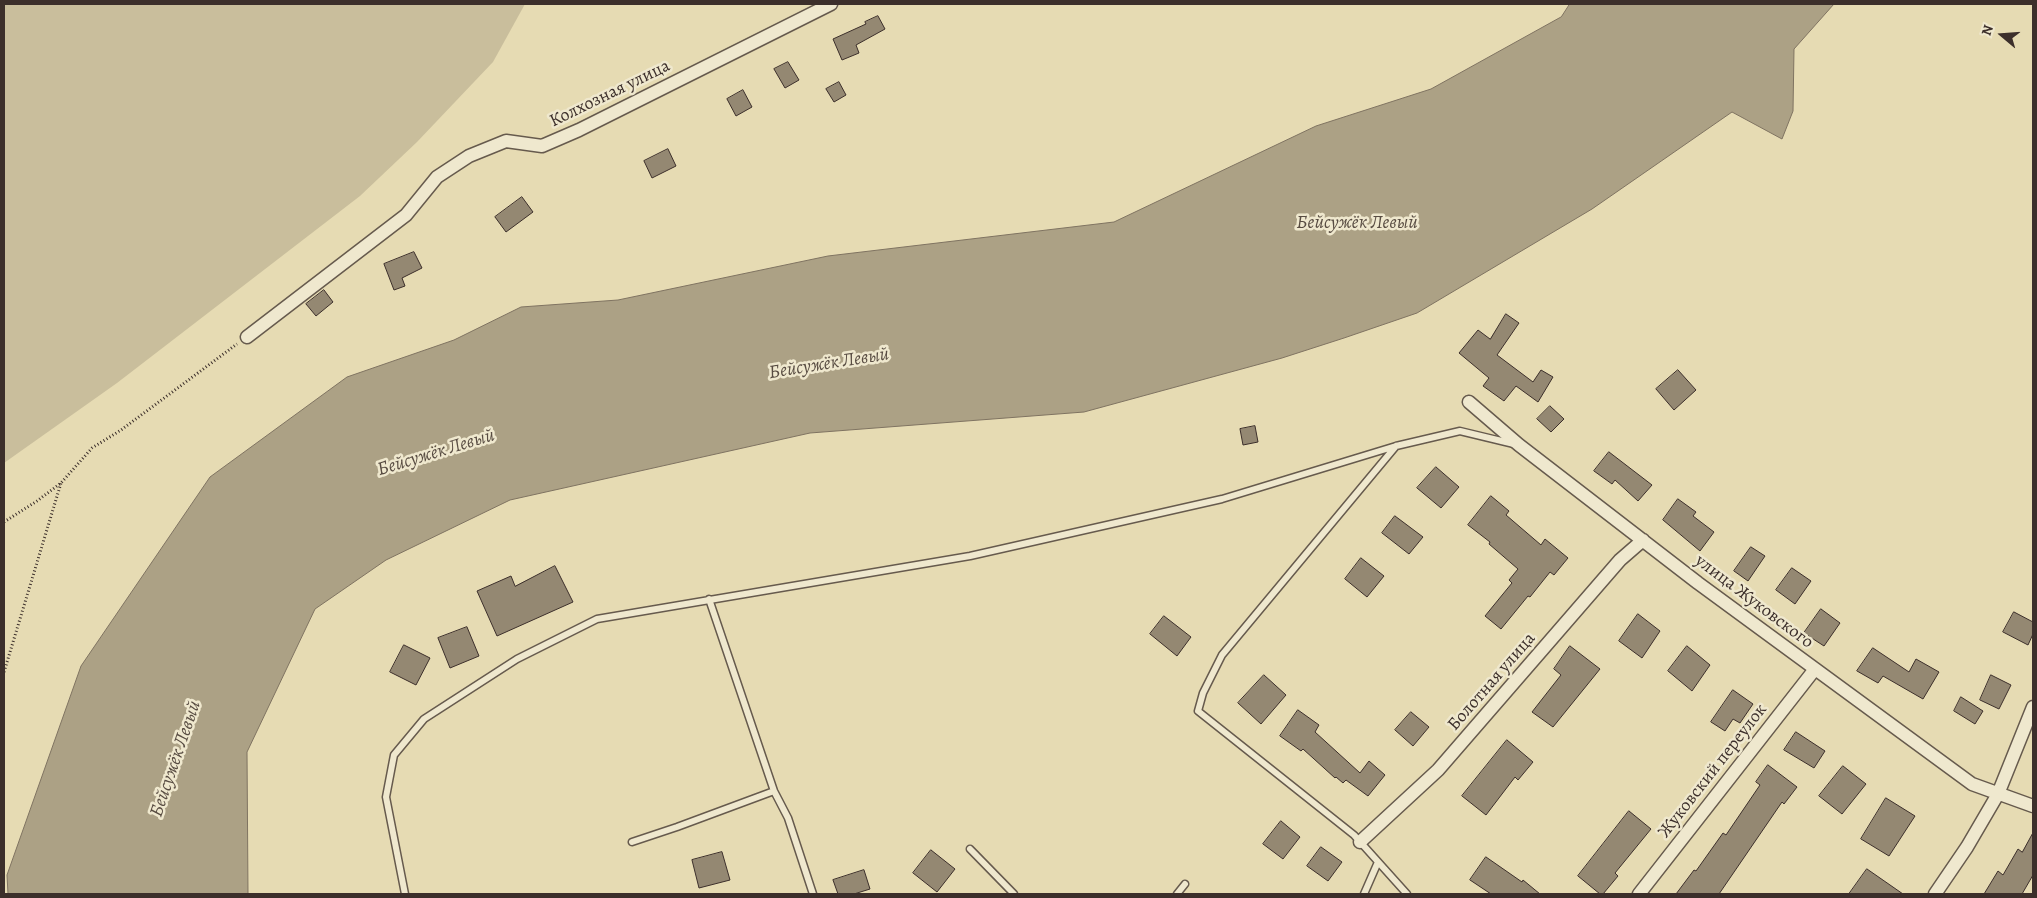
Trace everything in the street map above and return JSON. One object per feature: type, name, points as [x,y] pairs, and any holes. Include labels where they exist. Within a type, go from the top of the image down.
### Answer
[{"type":"street","name":"Колхозная улица","points":[[247,337],[406,215],[437,177],[469,156],[506,141],[542,146],[578,130],[831,4]]},
{"type":"street","name":"улица Жуковского","points":[[1469,402],[1519,445],[1698,583],[1972,784],[2033,806]]},
{"type":"street","name":"Болотная улица","points":[[1360,842],[1438,770],[1620,560],[1643,540]]},
{"type":"street","name":"Жуковский переулок","points":[[1639,894],[1815,669]]},
{"type":"street","points":[[1935,894],[1967,847],[1998,794],[2033,707]]},
{"type":"lane","points":[[405,894],[386,797],[394,755],[424,718],[517,659],[597,619],[970,556],[1222,499],[1396,446],[1460,431],[1519,445]]},
{"type":"lane","points":[[1396,446],[1222,655],[1204,693],[1198,711],[1360,842],[1407,894]]},
{"type":"lane","points":[[709,599],[774,791],[788,818],[813,894]]},
{"type":"lane","points":[[632,842],[774,791]]},
{"type":"lane","points":[[970,849],[1014,894]]},
{"type":"lane","points":[[1364,894],[1378,862]]},
{"type":"lane","points":[[1177,894],[1185,884]]},
{"type":"path","points":[[4,522],[61,483],[92,448],[121,430],[247,337]]},
{"type":"path","points":[[4,672],[61,483]]},
{"type":"shaded area","points":[[4,4],[525,4],[493,62],[417,142],[360,196],[117,383],[4,463]]},
{"type":"water","name":"Бейсужёк Левый","points":[[1570,4],[1834,4],[1794,49],[1793,111],[1782,139],[1732,112],[1592,209],[1417,313],[1282,358],[1084,412],[810,433],[510,500],[386,560],[315,609],[247,752],[248,894],[8,894],[7,875],[81,666],[210,477],[347,377],[454,340],[521,307],[618,300],[828,256],[1114,222],[1316,126],[1431,89],[1561,17]]},
{"type":"building","points":[[878,16],[885,29],[856,45],[859,53],[842,60],[833,39],[866,24],[865,22]]},
{"type":"building","points":[[788,62],[799,80],[785,88],[774,69]]},
{"type":"building","points":[[839,82],[846,95],[834,102],[826,89]]},
{"type":"building","points":[[743,90],[752,107],[736,116],[727,99]]},
{"type":"building","points":[[668,149],[676,166],[652,178],[644,161]]},
{"type":"building","points":[[522,197],[533,212],[506,232],[495,217]]},
{"type":"building","points":[[414,252],[422,268],[402,278],[405,286],[394,290],[384,264]]},
{"type":"building","points":[[324,290],[333,302],[316,316],[306,304]]},
{"type":"building","points":[[1506,314],[1519,323],[1497,355],[1533,382],[1541,370],[1553,377],[1538,402],[1516,386],[1504,401],[1483,386],[1489,378],[1459,353],[1478,330],[1490,339]]},
{"type":"building","points":[[1678,370],[1696,390],[1674,410],[1656,389]]},
{"type":"building","points":[[1550,406],[1564,419],[1551,432],[1537,419]]},
{"type":"building","points":[[1255,426],[1258,442],[1243,445],[1240,429]]},
{"type":"building","points":[[1609,452],[1652,485],[1638,501],[1615,480],[1612,484],[1594,471]]},
{"type":"building","points":[[1436,467],[1459,487],[1441,508],[1417,488]]},
{"type":"building","points":[[1491,496],[1509,511],[1506,515],[1541,545],[1545,539],[1568,558],[1554,575],[1550,572],[1501,629],[1485,616],[1512,583],[1509,580],[1518,569],[1489,544],[1490,542],[1468,525]]},
{"type":"building","points":[[1678,499],[1696,512],[1693,516],[1714,532],[1700,551],[1663,520]]},
{"type":"building","points":[[1395,516],[1423,537],[1409,554],[1382,533]]},
{"type":"building","points":[[1751,547],[1765,556],[1748,581],[1734,571]]},
{"type":"building","points":[[1361,558],[1384,576],[1367,597],[1345,579]]},
{"type":"building","points":[[555,566],[573,602],[497,636],[477,591],[511,576],[515,586]]},
{"type":"building","points":[[1792,568],[1811,581],[1795,604],[1776,590]]},
{"type":"building","points":[[1821,609],[1840,623],[1824,646],[1804,633]]},
{"type":"building","points":[[2014,612],[2033,622],[2033,634],[2028,645],[2003,632]]},
{"type":"building","points":[[1638,614],[1660,631],[1642,658],[1619,641]]},
{"type":"building","points":[[1164,616],[1191,637],[1177,656],[1150,634]]},
{"type":"building","points":[[467,627],[479,656],[450,668],[438,638]]},
{"type":"building","points":[[404,645],[430,658],[416,685],[390,672]]},
{"type":"building","points":[[1570,646],[1600,669],[1553,727],[1532,712],[1561,675],[1554,669]]},
{"type":"building","points":[[1687,646],[1710,665],[1692,691],[1668,671]]},
{"type":"building","points":[[1873,648],[1909,672],[1916,659],[1939,672],[1923,699],[1883,676],[1878,683],[1857,671]]},
{"type":"building","points":[[1264,675],[1286,695],[1261,724],[1238,703]]},
{"type":"building","points":[[1991,675],[2011,685],[1999,709],[1980,700]]},
{"type":"building","points":[[1733,690],[1753,704],[1740,723],[1733,719],[1725,731],[1711,722]]},
{"type":"building","points":[[1961,697],[1983,711],[1975,724],[1954,711]]},
{"type":"building","points":[[1298,710],[1319,725],[1315,732],[1360,773],[1369,761],[1385,775],[1368,796],[1346,780],[1343,783],[1335,778],[1303,749],[1301,751],[1280,736]]},
{"type":"building","points":[[1411,712],[1429,727],[1413,746],[1395,730]]},
{"type":"building","points":[[1796,732],[1825,751],[1814,768],[1784,750]]},
{"type":"building","points":[[1507,740],[1533,762],[1518,780],[1515,777],[1486,815],[1462,796]]},
{"type":"building","points":[[1768,765],[1797,787],[1784,804],[1782,802],[1719,894],[1676,894],[1694,870],[1696,871],[1723,833],[1726,835],[1760,785],[1756,782]]},
{"type":"building","points":[[1843,766],[1866,784],[1842,814],[1819,796]]},
{"type":"building","points":[[1886,798],[1915,816],[1889,856],[1861,839]]},
{"type":"building","points":[[1629,811],[1651,829],[1615,873],[1618,876],[1603,894],[1600,894],[1578,876]]},
{"type":"building","points":[[1281,821],[1300,837],[1283,859],[1263,844]]},
{"type":"building","points":[[2033,833],[2033,875],[2022,894],[1984,894],[1998,871],[2003,875],[2018,849],[2022,852]]},
{"type":"building","points":[[1321,847],[1342,862],[1328,881],[1307,866]]},
{"type":"building","points":[[931,850],[955,869],[937,892],[913,873]]},
{"type":"building","points":[[722,852],[730,880],[699,888],[692,860]]},
{"type":"building","points":[[1486,857],[1522,882],[1523,880],[1540,894],[1491,894],[1470,880]]},
{"type":"building","points":[[1867,869],[1903,894],[1849,894]]},
{"type":"building","points":[[864,870],[870,889],[854,894],[838,894],[833,880]]}]
